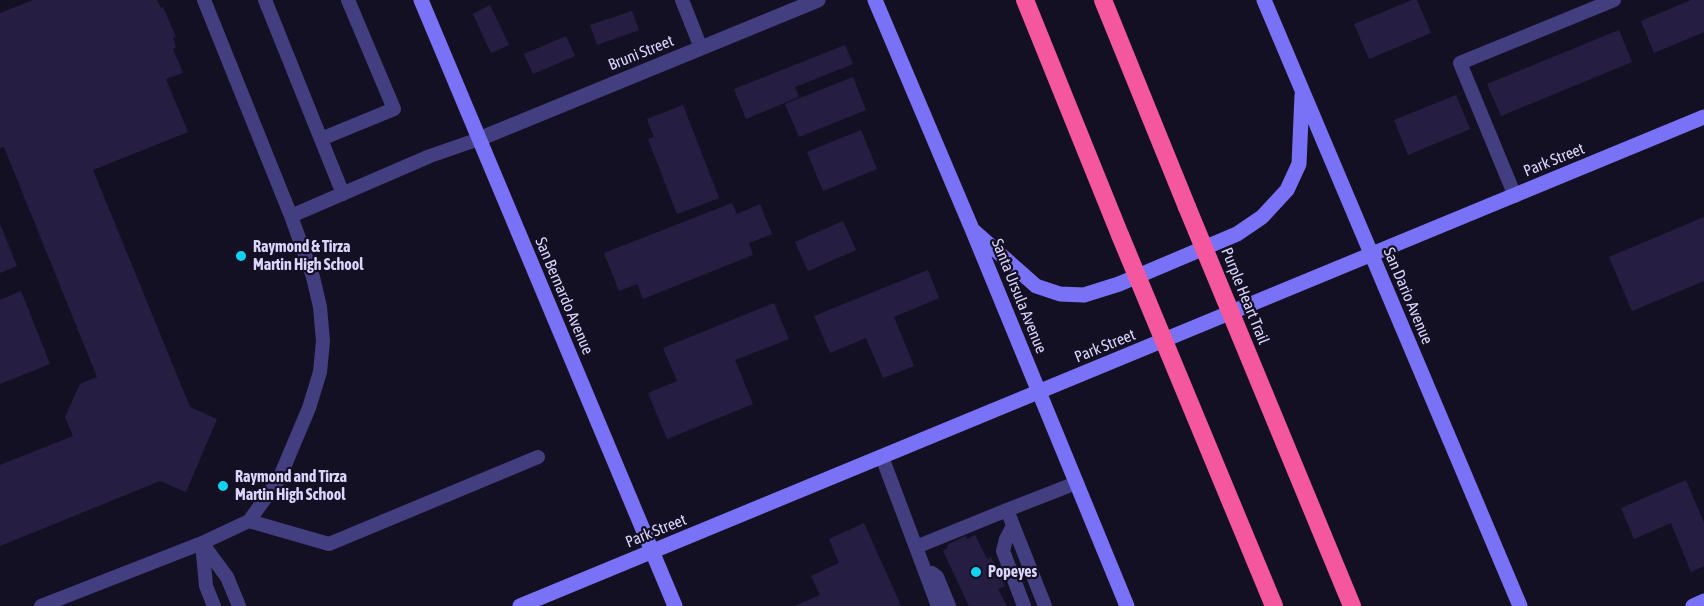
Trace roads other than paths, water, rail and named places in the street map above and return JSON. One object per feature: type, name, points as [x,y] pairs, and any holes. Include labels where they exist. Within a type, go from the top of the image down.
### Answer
[{"type":"highway","points":[[1025,0],[1274,606]]},
{"type":"highway","name":"Purple Heart Trail","points":[[1103,0],[1352,606]]},
{"type":"main road","name":"San Bernardo Avenue","points":[[421,0],[675,606]]},
{"type":"main road","name":"Santa Ursula Avenue","points":[[875,0],[1127,606]]},
{"type":"main road","name":"San Dario Avenue","points":[[1264,0],[1520,606]]},
{"type":"main road","points":[[972,229],[1036,286],[1060,294],[1084,294],[1119,284],[1237,234],[1262,218],[1287,190],[1299,164],[1302,90]]},
{"type":"main road","name":"Park Street","points":[[520,606],[1704,117]]},
{"type":"main road","points":[[1693,606],[1704,601]]},
{"type":"street","name":"Bruni Street","points":[[479,139],[818,0]]},
{"type":"lane","points":[[41,606],[202,543],[249,521],[279,479],[309,408],[320,372],[322,341],[320,308],[313,277],[291,216],[204,0]]},
{"type":"lane","points":[[265,0],[343,194]]},
{"type":"lane","points":[[321,139],[394,109],[348,0]]},
{"type":"lane","points":[[682,0],[700,48]]},
{"type":"lane","points":[[1515,196],[1460,63],[1614,0]]},
{"type":"lane","points":[[291,216],[430,156],[479,139]]},
{"type":"lane","points":[[249,521],[329,544],[538,457]]},
{"type":"lane","points":[[882,457],[938,606]]},
{"type":"lane","points":[[916,547],[1076,483]]},
{"type":"lane","points":[[1007,510],[1045,606]]},
{"type":"lane","points":[[1013,526],[1006,538],[1003,551],[1024,606]]},
{"type":"lane","points":[[202,543],[206,586],[214,606]]},
{"type":"lane","points":[[202,543],[227,577],[239,606]]},
{"type":"lane","points":[[923,566],[937,577],[950,606]]},
{"type":"place","name":"Raymond & Tirza Martin High School","points":[[241,256]]},
{"type":"place","name":"Raymond and Tirza Martin High School","points":[[223,486]]},
{"type":"place","name":"Popeyes","points":[[976,572]]}]
